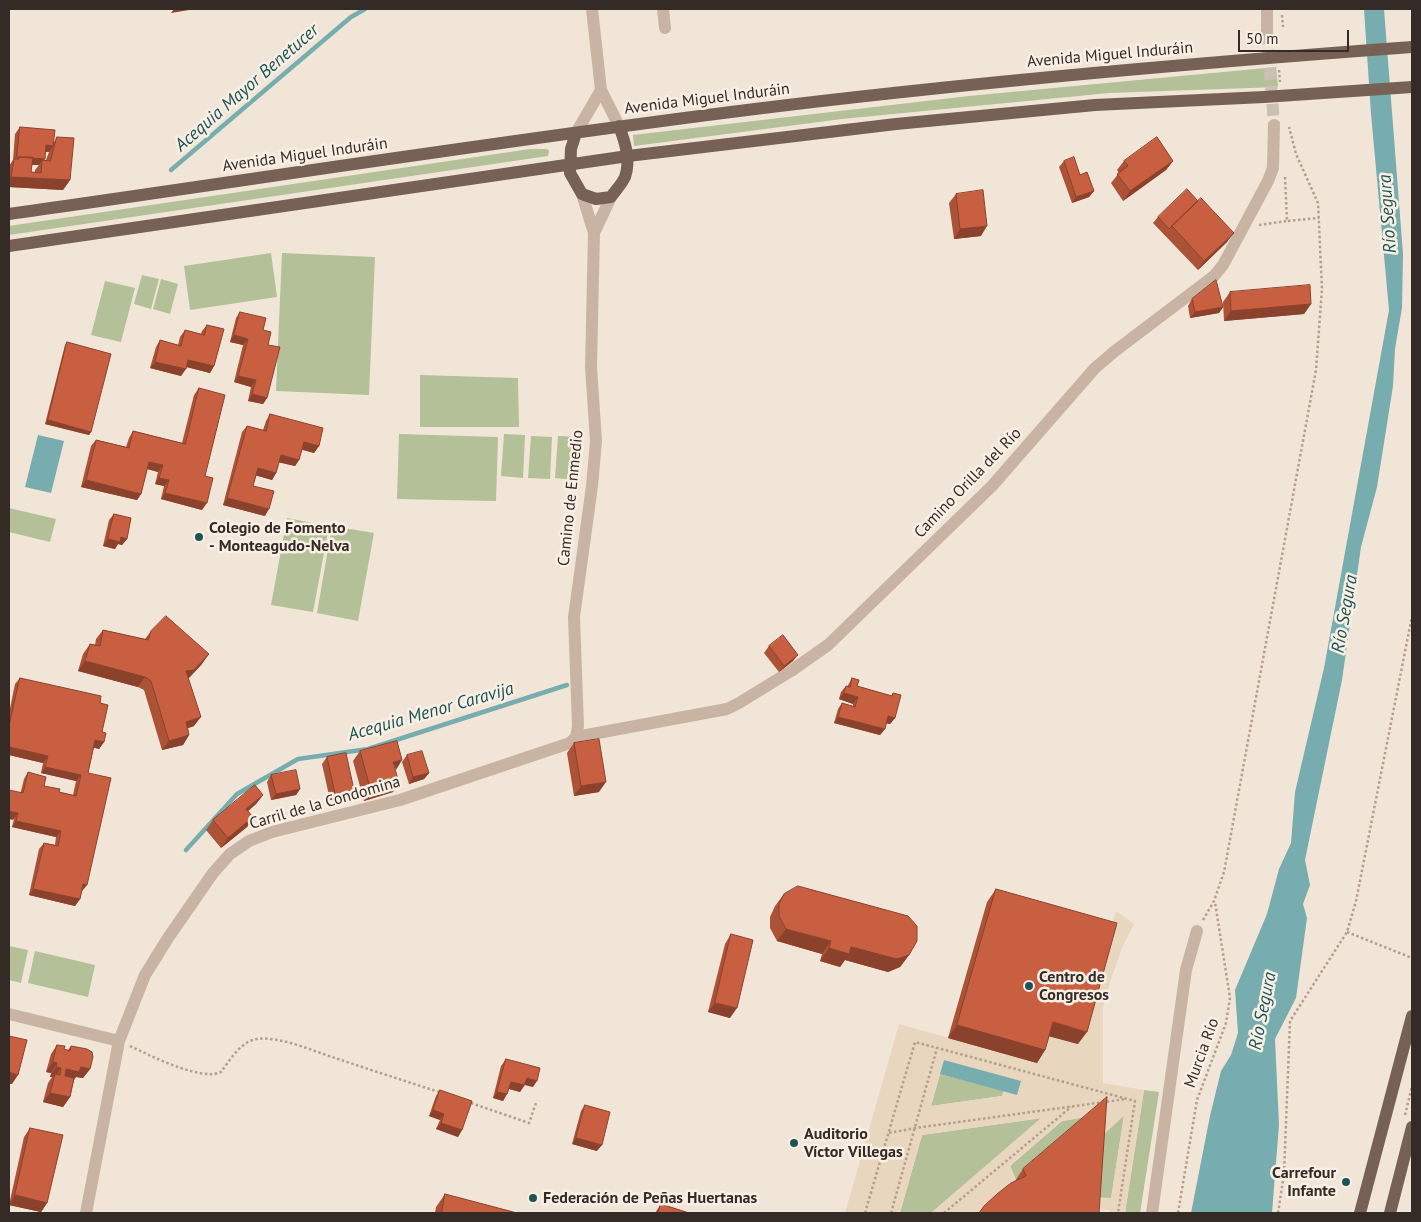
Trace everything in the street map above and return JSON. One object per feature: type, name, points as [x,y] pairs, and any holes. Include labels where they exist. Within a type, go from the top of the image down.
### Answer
[{"type":"main road","name":"Avenida Miguel Induráin","points":[[9,214],[619,126],[953,86],[1412,47]]},
{"type":"main road","points":[[9,246],[628,156],[886,125],[1095,105],[1412,87]]},
{"type":"main road","points":[[576,133],[571,150],[570,173],[582,194],[596,199],[611,197],[625,177],[628,156],[619,126]]},
{"type":"main road","points":[[1360,1213],[1412,1016]]},
{"type":"main road","points":[[1390,1213],[1412,1127]]},
{"type":"street","points":[[592,9],[601,90],[619,126]]},
{"type":"street","points":[[663,9],[665,28]]},
{"type":"street","points":[[1267,9],[1268,32]]},
{"type":"street","points":[[576,133],[601,90]]},
{"type":"street","name":"Camino Orilla del Río","points":[[576,737],[727,709],[740,704],[828,645],[992,486],[1095,368],[1214,276],[1223,265],[1268,181],[1272,168],[1274,125]]},
{"type":"street","points":[[582,194],[594,233]]},
{"type":"street","points":[[594,233],[611,197]]},
{"type":"street","name":"Camino de Enmedio","points":[[576,737],[578,726],[574,617],[592,486],[596,441],[590,367],[594,233]]},
{"type":"street","name":"Carril de la Condomina","points":[[86,1213],[119,1041],[145,975],[213,873],[230,854],[248,841],[272,832],[400,800],[570,743],[576,737]]},
{"type":"street","points":[[1152,1213],[1186,970],[1196,931]]},
{"type":"street","points":[[9,1014],[119,1041]]},
{"type":"path","points":[[1282,9],[1283,28]]},
{"type":"path","points":[[1196,931],[1214,901],[1224,872],[1316,370],[1322,289],[1318,203],[1296,154],[1288,125]]},
{"type":"path","points":[[1287,213],[1287,221]]},
{"type":"path","points":[[1244,226],[1319,218]]},
{"type":"path","points":[[1278,1213],[1284,1174],[1290,1021],[1347,932],[1356,901],[1412,616]]},
{"type":"path","points":[[1407,641],[1412,642]]},
{"type":"path","name":"Murcia Río","points":[[1178,1213],[1197,1100],[1226,1024],[1230,998],[1214,901]]},
{"type":"path","points":[[1347,932],[1412,958]]},
{"type":"path","points":[[119,1041],[153,1058],[210,1075],[222,1072],[233,1056],[246,1043],[257,1039],[276,1040],[444,1094]]},
{"type":"path","points":[[865,1213],[915,1042],[1135,1101],[1118,1213]]},
{"type":"path","points":[[891,1213],[937,1048]]},
{"type":"path","points":[[888,1133],[1127,1099]]},
{"type":"path","points":[[463,1100],[529,1123],[536,1103]]},
{"type":"path","points":[[944,1213],[1072,1107]]},
{"type":"green space","points":[[1276,67],[1278,87],[1109,93],[842,119],[634,146],[633,135],[969,96]]},
{"type":"green space","points":[[530,149],[547,149],[549,151],[548,156],[9,235],[9,226]]},
{"type":"green space","points":[[271,253],[277,297],[190,310],[184,266]]},
{"type":"green space","points":[[282,253],[375,257],[369,395],[276,391]]},
{"type":"green space","points":[[142,275],[159,279],[151,309],[134,304]]},
{"type":"green space","points":[[161,279],[178,284],[170,314],[153,309]]},
{"type":"green space","points":[[105,281],[135,288],[121,342],[91,335]]},
{"type":"green space","points":[[420,375],[518,378],[519,427],[420,427]]},
{"type":"green space","points":[[399,434],[498,437],[496,501],[397,499]]},
{"type":"green space","points":[[504,434],[525,435],[523,478],[501,476]]},
{"type":"green space","points":[[531,436],[552,437],[550,479],[528,478]]},
{"type":"green space","points":[[558,436],[579,437],[576,480],[555,478]]},
{"type":"green space","points":[[9,508],[56,519],[50,542],[9,532]]},
{"type":"green space","points":[[287,518],[329,526],[313,612],[271,605]]},
{"type":"green space","points":[[332,526],[374,533],[358,621],[317,613]]},
{"type":"green space","points":[[9,946],[28,950],[21,983],[9,980]]},
{"type":"green space","points":[[35,951],[95,965],[88,997],[28,983]]},
{"type":"green space","points":[[940,1074],[1004,1091],[1002,1096],[931,1106]]},
{"type":"green space","points":[[1144,1090],[1159,1092],[1140,1213],[1125,1213]]},
{"type":"green space","points":[[1124,1115],[1111,1199],[1092,1197],[1097,1130],[1105,1133]]},
{"type":"green space","points":[[1091,1116],[1016,1180],[1010,1166],[1062,1121]]},
{"type":"green space","points":[[1042,1118],[931,1213],[900,1213],[922,1135]]},
{"type":"shaded area","points":[[1116,911],[1134,924],[1122,948],[1103,1008],[1103,1083],[1144,1090],[1125,1213],[1109,1213],[1109,1210],[1091,1209],[1092,1197],[1111,1198],[1124,1116],[1105,1133],[1091,1116],[1062,1121],[1010,1165],[1016,1180],[981,1213],[931,1213],[1041,1118],[922,1135],[900,1213],[845,1213],[899,1024],[1037,1063],[1044,1035],[1078,1044]],"holes":[[[944,1060],[1017,1095],[1004,1091],[1002,1096],[931,1106]]]},
{"type":"water","name":"Río Segura","points":[[1364,9],[1384,9],[1403,254],[1402,308],[1395,349],[1393,386],[1377,487],[1361,547],[1342,680],[1305,860],[1310,885],[1303,904],[1307,918],[1296,998],[1275,1039],[1279,1125],[1272,1213],[1191,1213],[1221,1071],[1231,1055],[1238,1033],[1235,990],[1267,914],[1279,869],[1291,843],[1295,792],[1324,668],[1389,310],[1371,114]]},
{"type":"water","points":[[38,435],[64,441],[51,493],[25,487]]},
{"type":"water","points":[[944,1060],[1021,1081],[1017,1095],[940,1074]]},
{"type":"building","points":[[20,127],[55,130],[53,146],[46,145],[45,159],[17,157]]},
{"type":"building","points":[[57,137],[74,138],[70,180],[11,177],[14,159],[19,159],[19,157],[33,157],[31,172],[41,173],[42,160],[50,161]]},
{"type":"building","points":[[1157,137],[1173,161],[1130,191],[1117,174],[1128,166],[1124,161]]},
{"type":"building","points":[[1074,157],[1080,175],[1087,172],[1094,191],[1076,197],[1064,161]]},
{"type":"building","points":[[1187,189],[1198,201],[1169,229],[1158,217]]},
{"type":"building","points":[[983,190],[987,226],[960,229],[956,194]]},
{"type":"building","points":[[1201,198],[1234,233],[1204,261],[1172,226]]},
{"type":"building","points":[[1216,280],[1223,307],[1195,312],[1192,299]]},
{"type":"building","points":[[1310,285],[1311,304],[1231,311],[1230,292]]},
{"type":"building","points":[[240,312],[266,318],[263,330],[271,332],[268,345],[280,347],[267,398],[252,394],[256,380],[238,376],[248,339],[234,335]]},
{"type":"building","points":[[207,325],[224,329],[214,366],[188,360],[186,369],[155,362],[160,340],[181,346],[185,330],[204,335]]},
{"type":"building","points":[[67,342],[111,354],[91,432],[48,420]]},
{"type":"building","points":[[199,388],[225,395],[205,476],[213,478],[207,503],[165,493],[169,480],[159,478],[163,465],[149,462],[141,494],[86,480],[96,440],[129,448],[133,431],[185,444]]},
{"type":"building","points":[[270,414],[323,428],[319,446],[304,442],[299,460],[281,455],[276,473],[258,468],[253,486],[274,491],[269,509],[227,498],[247,426],[266,431]]},
{"type":"building","points":[[114,514],[131,518],[127,539],[121,537],[120,542],[108,539]]},
{"type":"building","points":[[166,616],[209,654],[194,670],[186,671],[201,717],[186,722],[189,735],[169,741],[151,681],[145,677],[85,661],[90,644],[100,646],[103,630],[148,640],[151,631]]},
{"type":"building","points":[[783,635],[798,655],[784,666],[769,646]]},
{"type":"building","points":[[20,678],[101,696],[100,703],[108,705],[102,732],[106,733],[104,742],[95,740],[88,773],[111,778],[87,885],[83,884],[80,899],[33,889],[44,843],[58,846],[61,831],[16,821],[18,813],[9,811],[9,790],[23,793],[28,772],[46,777],[44,786],[60,789],[59,792],[76,796],[81,775],[45,767],[48,756],[9,747],[9,726]]},
{"type":"building","points":[[852,678],[859,680],[857,686],[892,696],[893,693],[901,695],[895,718],[888,716],[885,729],[838,717],[842,703],[855,707],[858,697],[844,693],[846,686],[850,687]]},
{"type":"building","points":[[599,739],[606,782],[581,786],[574,743]]},
{"type":"building","points":[[397,741],[402,760],[393,762],[399,783],[371,791],[360,751]]},
{"type":"building","points":[[422,751],[429,773],[413,777],[407,755]]},
{"type":"building","points":[[346,753],[354,790],[335,794],[327,757]]},
{"type":"building","points":[[296,770],[300,789],[276,794],[271,775]]},
{"type":"building","points":[[255,785],[263,795],[246,809],[253,817],[228,838],[213,820]]},
{"type":"building","points":[[798,886],[908,916],[917,926],[917,941],[909,955],[897,959],[851,947],[849,954],[829,948],[831,941],[786,929],[779,916],[779,904],[784,894]]},
{"type":"building","name":"Centro de Congresos","points":[[996,889],[1117,923],[1087,1032],[1053,1022],[1045,1050],[957,1025]]},
{"type":"building","points":[[731,934],[753,940],[737,1008],[715,1003]]},
{"type":"building","points":[[9,1036],[27,1040],[18,1075],[9,1072]]},
{"type":"building","points":[[57,1045],[65,1046],[64,1049],[70,1051],[71,1046],[87,1049],[92,1052],[93,1057],[90,1069],[81,1067],[79,1072],[66,1069],[65,1076],[74,1078],[70,1097],[50,1093],[55,1074],[60,1075],[61,1068],[56,1067],[57,1063],[53,1062]]},
{"type":"building","points":[[506,1059],[540,1068],[537,1081],[527,1078],[524,1085],[511,1082],[507,1094],[497,1092]]},
{"type":"building","points":[[440,1090],[472,1101],[462,1130],[441,1123],[444,1114],[433,1110]]},
{"type":"building","points":[[1107,1097],[1099,1213],[979,1213],[997,1194],[1011,1183],[1026,1176],[1023,1169]]},
{"type":"building","points":[[585,1105],[610,1112],[602,1145],[576,1138]]},
{"type":"building","points":[[30,1128],[63,1135],[47,1203],[15,1195]]},
{"type":"building","points":[[445,1194],[517,1213],[442,1213]]},
{"type":"building","points":[[661,1204],[689,1213],[658,1213]]},
{"type":"waterway","name":"Acequia Mayor Benetucer","points":[[171,170],[351,17],[365,9]]},
{"type":"waterway","name":"Acequia Menor Caravija","points":[[186,850],[237,794],[298,759],[368,749],[567,685]]},
{"type":"tunnel","points":[[1267,32],[1274,125]]},
{"type":"place","name":"Colegio de Fomento - Monteagudo-Nelva","points":[[199,537]]},
{"type":"place","name":"Centro de Congresos","points":[[1029,986]]},
{"type":"place","name":"Auditorio Víctor Villegas","points":[[794,1143]]},
{"type":"place","name":"Carrefour Infante","points":[[1346,1182]]},
{"type":"place","name":"Federación de Peñas Huertanas","points":[[533,1198]]}]
